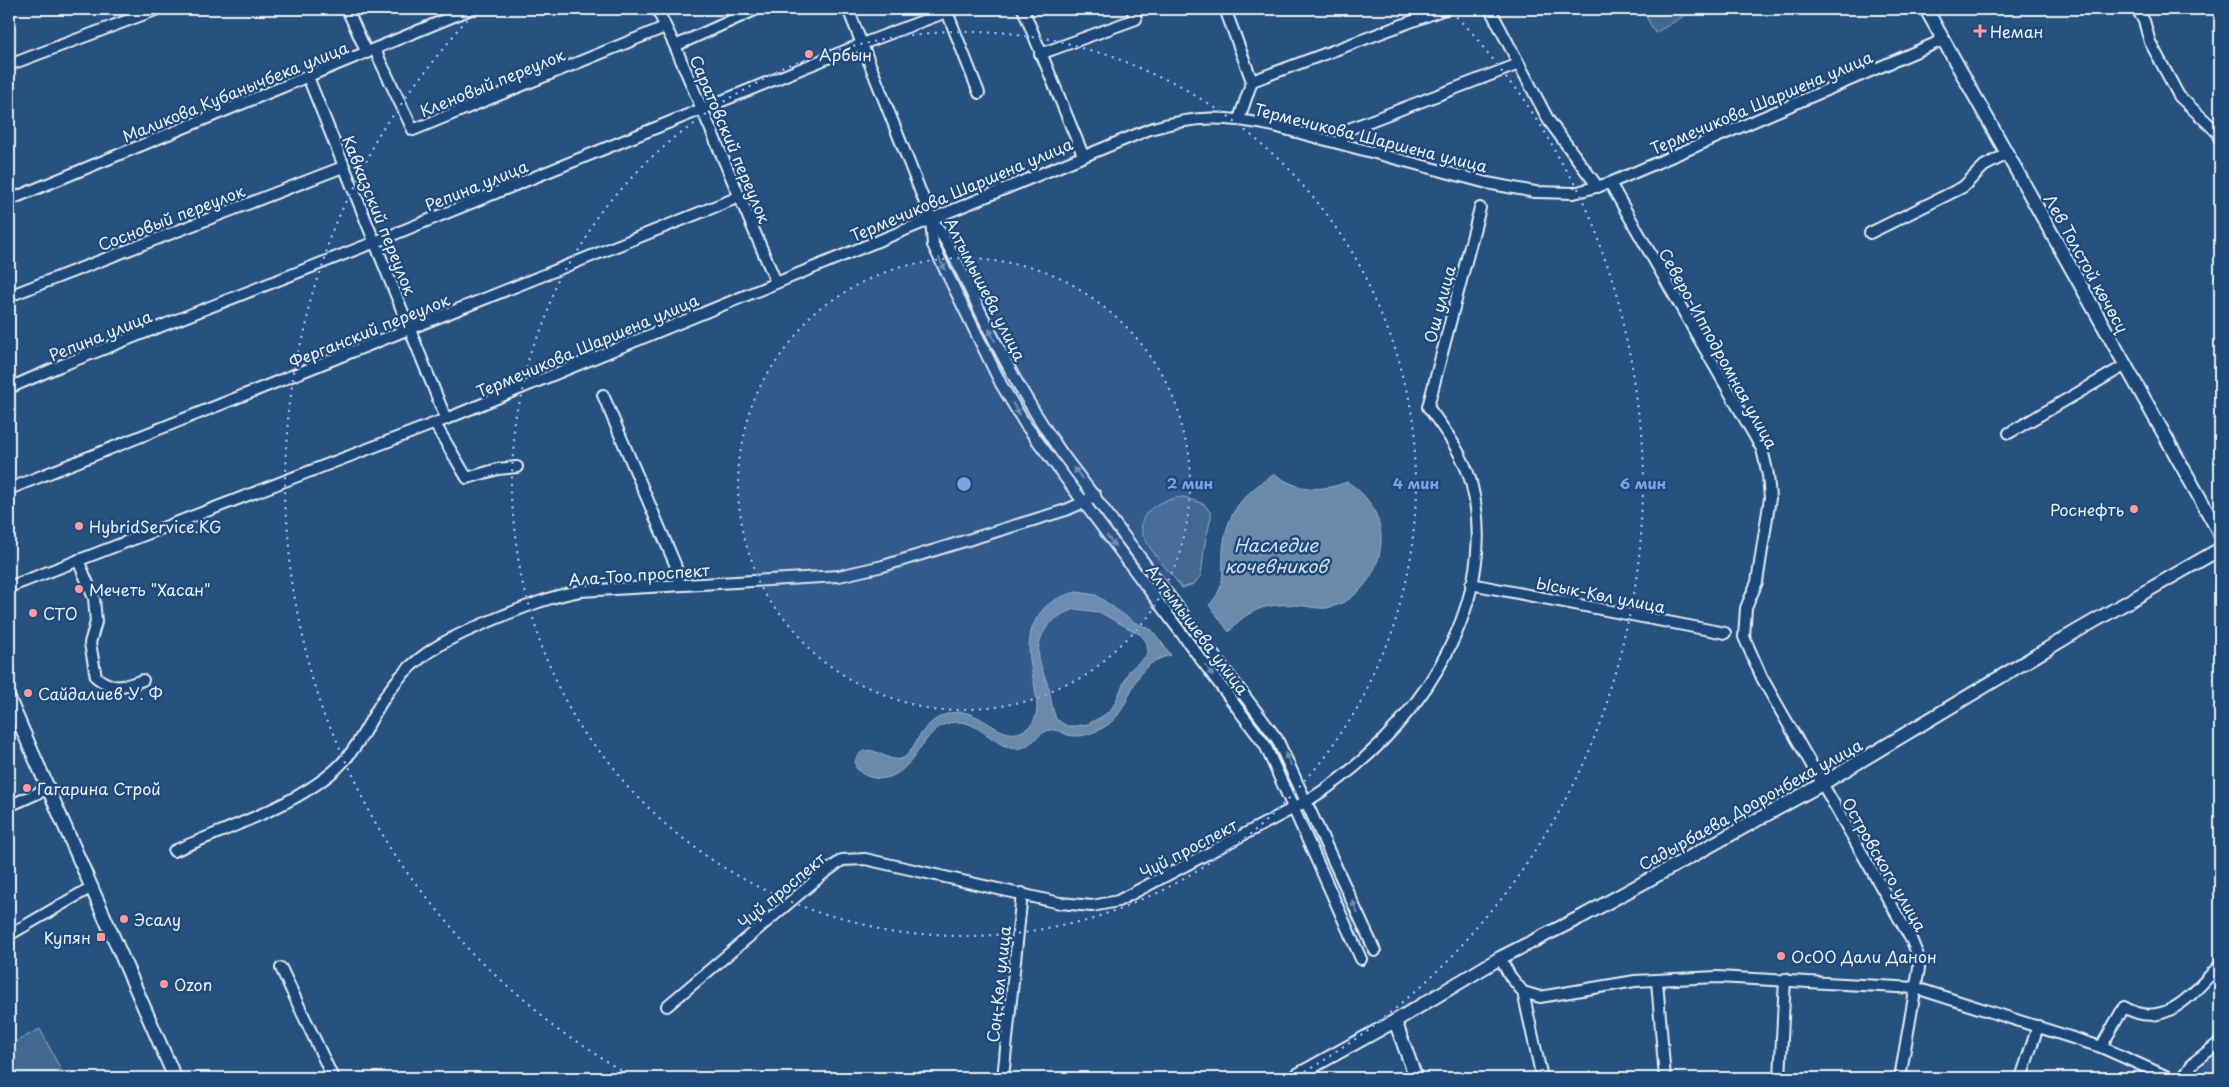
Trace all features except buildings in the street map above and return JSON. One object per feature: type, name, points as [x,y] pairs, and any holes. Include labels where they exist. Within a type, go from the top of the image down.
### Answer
[{"type":"main road","name":"Лев Толстой көчөсү","points":[[1926,9],[2220,534]]},
{"type":"main road","name":"Садырбаева Дооронбека улица","points":[[1292,1078],[1395,1021],[1500,958],[1582,916],[1822,784],[2077,631],[2220,549]]},
{"type":"main road","points":[[9,699],[90,888],[175,1078]]},
{"type":"main road","points":[[1395,1021],[1416,1078]]},
{"type":"street","points":[[9,66],[158,9]]},
{"type":"street","points":[[347,9],[371,51]]},
{"type":"street","name":"Маликова Кубанычбека улица","points":[[9,200],[471,9]]},
{"type":"street","name":"Саратовский переулок","points":[[657,9],[675,46],[776,282]]},
{"type":"street","points":[[675,46],[757,9]]},
{"type":"street","points":[[848,9],[931,218]]},
{"type":"street","points":[[1023,9],[1083,155]]},
{"type":"street","points":[[1040,54],[1136,19],[1132,9]]},
{"type":"street","points":[[1225,9],[1252,81],[1239,119]]},
{"type":"street","points":[[1252,81],[1445,9]]},
{"type":"street","points":[[1490,9],[1550,121],[1598,187]]},
{"type":"street","points":[[2137,9],[2144,21],[2150,42],[2179,96],[2216,131],[2220,140]]},
{"type":"street","points":[[949,10],[979,93]]},
{"type":"street","name":"Репина улица","points":[[9,388],[949,10]]},
{"type":"street","name":"Кленовый переулок","points":[[371,51],[413,130],[665,27]]},
{"type":"street","name":"Термечикова Шаршена улица","points":[[9,587],[435,424],[1150,128],[1195,118],[1239,119],[1339,143],[1487,183],[1535,192],[1574,193],[1610,183],[1943,40]]},
{"type":"street","points":[[1339,143],[1348,129],[1519,64]]},
{"type":"street","name":"Кавказский переулок","points":[[308,77],[446,419]]},
{"type":"street","points":[[1870,233],[1963,188],[1984,166],[2007,154]]},
{"type":"street","name":"Сосновый переулок","points":[[9,296],[343,167]]},
{"type":"street","name":"Северо-Ипподромная улица","points":[[1610,183],[1762,449],[1768,476],[1770,498],[1757,582],[1746,608],[1744,637],[1762,678],[1822,784]]},
{"type":"street","name":"Ферганский переулок","points":[[9,489],[739,198]]},
{"type":"street","name":"Ош улица","points":[[1428,407],[1480,208]]},
{"type":"street","name":"Алтымышева улица","points":[[931,218],[946,239],[1008,368],[1031,408],[1277,738],[1375,951]]},
{"type":"street","name":"Алтымышева улица","points":[[931,218],[933,245],[1001,384],[1025,424],[1082,503],[1260,738],[1273,762],[1361,959]]},
{"type":"street","points":[[2009,433],[2126,365]]},
{"type":"street","points":[[603,395],[675,564],[680,585]]},
{"type":"street","name":"Чүй проспект","points":[[667,1006],[842,860],[865,859],[1075,905],[1104,904],[1118,901],[1294,808],[1351,772],[1384,742],[1412,708],[1441,664],[1464,614],[1472,584],[1477,554],[1478,528],[1471,481],[1463,460],[1452,441],[1428,407]]},
{"type":"street","points":[[435,424],[467,478],[498,469],[517,467]]},
{"type":"street","name":"Ала-Тоо проспект","points":[[174,851],[291,800],[322,781],[350,756],[361,741],[380,705],[400,676],[422,656],[450,638],[540,601],[580,592],[812,579],[859,573],[1082,503],[1095,495]]},
{"type":"street","points":[[78,560],[94,598],[96,622],[90,643],[96,677],[107,686],[123,686],[143,680]]},
{"type":"street","name":"Ысык-Көл улица","points":[[1472,584],[1725,633]]},
{"type":"street","name":"Островского улица","points":[[1822,784],[1912,941],[1918,956],[1920,968],[1900,1078]]},
{"type":"street","points":[[9,806],[47,789]]},
{"type":"street","points":[[9,935],[90,888]]},
{"type":"street","name":"Соң-Көл улица","points":[[1003,1078],[1022,893]]},
{"type":"street","points":[[1500,958],[1510,976],[1523,992],[1542,1078]]},
{"type":"street","points":[[2101,1047],[2124,1007],[2144,1016],[2161,1013],[2176,1007],[2190,997],[2220,965]]},
{"type":"street","points":[[280,968],[333,1078]]},
{"type":"street","points":[[1523,992],[1540,997],[1635,981],[1718,976],[1916,988],[2101,1047],[2165,1078]]},
{"type":"street","points":[[1780,1078],[1785,979]]},
{"type":"street","points":[[1657,981],[1665,1078]]},
{"type":"street","points":[[2021,1078],[2038,1026]]},
{"type":"street","points":[[2183,1078],[2193,1063],[2220,1042]]},
{"type":"shaded area","points":[[1642,9],[1696,9],[1655,33]]},
{"type":"shaded area","points":[[1184,497],[1204,504],[1211,513],[1211,518],[1205,542],[1201,575],[1194,584],[1182,588],[1152,550],[1141,528],[1142,520],[1152,508],[1168,500]]},
{"type":"shaded area","points":[[40,1029],[65,1078],[9,1078],[9,1045]]},
{"type":"shaded area","points":[[2220,1048],[2220,1078],[2208,1078],[2200,1073],[2208,1054]]},
{"type":"water","name":"Наследие кочевников","points":[[1275,474],[1283,480],[1301,487],[1319,488],[1347,482],[1354,486],[1366,498],[1378,519],[1381,547],[1378,559],[1367,582],[1349,599],[1338,605],[1322,608],[1273,605],[1249,614],[1229,632],[1209,605],[1221,586],[1223,551],[1228,526],[1232,515],[1245,497]]},
{"type":"water","points":[[1077,592],[1096,595],[1134,622],[1152,630],[1171,655],[1156,661],[1145,669],[1138,678],[1121,711],[1113,721],[1097,731],[1081,736],[1072,736],[1050,730],[1020,748],[999,743],[964,722],[945,724],[936,729],[909,763],[892,776],[884,778],[868,777],[857,769],[855,763],[857,757],[863,751],[874,751],[893,759],[903,758],[930,724],[947,714],[969,713],[1002,731],[1010,733],[1018,733],[1029,727],[1034,720],[1037,709],[1030,659],[1030,635],[1041,612],[1048,605],[1057,599]],"holes":[[[1075,609],[1099,612],[1141,635],[1147,643],[1148,652],[1129,671],[1110,711],[1088,724],[1067,726],[1056,719],[1049,688],[1040,662],[1039,644],[1046,628],[1067,612]]]},
{"type":"place","name":"Неман","points":[[1980,31]]},
{"type":"place","name":"Арбын","points":[[809,54]]},
{"type":"place","name":"Роснефть","points":[[2134,509]]},
{"type":"place","name":"HybridService.KG","points":[[79,526]]},
{"type":"place","name":"Мечеть \"Хасан\"","points":[[79,589]]},
{"type":"place","name":"СТО","points":[[33,613]]},
{"type":"place","name":"Сайдалиев У. Ф","points":[[28,693]]},
{"type":"place","name":"Гагарина Строй","points":[[27,788]]},
{"type":"place","name":"Эсалу","points":[[124,919]]},
{"type":"place","name":"Купян","points":[[101,937]]},
{"type":"place","name":"ОсОО Дали Данон","points":[[1781,956]]},
{"type":"place","name":"Ozon","points":[[164,984]]}]
